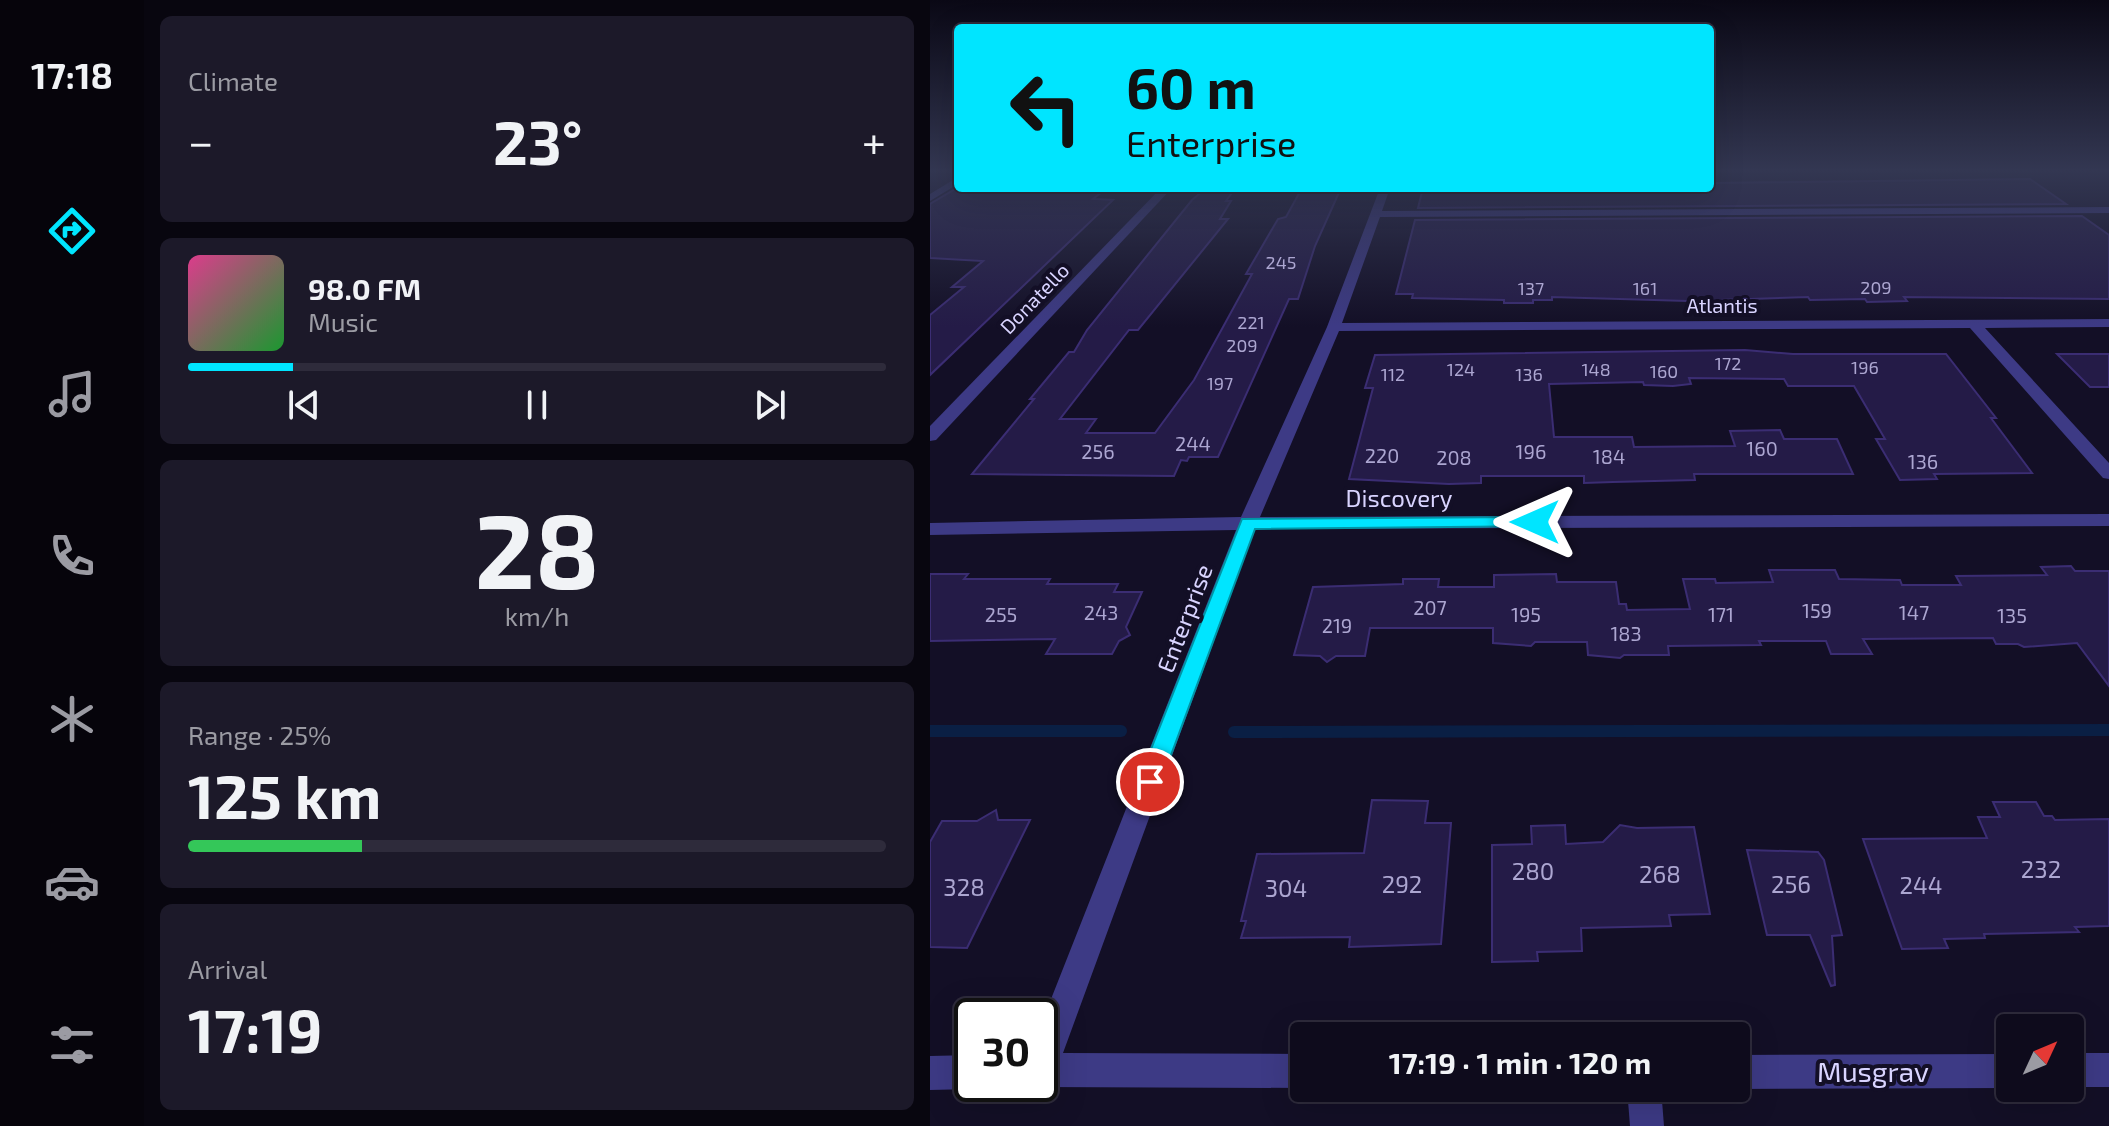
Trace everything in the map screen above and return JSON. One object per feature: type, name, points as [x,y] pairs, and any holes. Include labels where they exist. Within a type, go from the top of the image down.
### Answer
[{"type":"street","name":"Donatello","points":[[930,436],[1135,222]]},
{"type":"street","name":"Enterprise","points":[[1058,1023],[1248,523],[1334,327],[1373,222]]},
{"type":"street","points":[[1973,323],[2109,474]]},
{"type":"street","name":"Atlantis","points":[[1334,327],[2109,323]]},
{"type":"street","name":"Discovery","points":[[930,529],[1248,523],[2109,520]]},
{"type":"street","points":[[1058,1070],[1290,1071]]},
{"type":"street","points":[[2084,1070],[2109,1070]]},
{"type":"street","name":"Musgrav","points":[[1750,1072],[1996,1071]]},
{"type":"street","points":[[930,1073],[954,1072]]},
{"type":"street","points":[[1645,1102],[1647,1126]]},
{"type":"building","points":[[930,222],[1090,222],[930,375],[930,315],[964,287],[952,287],[983,261],[930,258]]},
{"type":"building","points":[[1175,222],[1226,222],[1138,330],[1129,330],[1060,419],[1096,419],[1086,433],[1155,433],[1194,380],[1252,274],[1246,274],[1277,222],[1326,222],[1298,299],[1289,299],[1218,457],[1181,460],[1174,476],[972,474],[1069,352],[1074,352],[1087,330]]},
{"type":"building","points":[[1415,222],[2090,222],[2109,235],[2109,299],[1904,297],[1907,301],[1867,302],[1865,299],[1810,300],[1808,297],[1688,301],[1552,297],[1552,300],[1533,300],[1533,303],[1504,303],[1504,300],[1412,298],[1413,294],[1396,294]]},
{"type":"building","points":[[1745,350],[1793,354],[1946,354],[1996,418],[1991,418],[2032,473],[1934,474],[1937,479],[1900,480],[1876,439],[1885,439],[1854,386],[1788,386],[1784,379],[1689,378],[1691,384],[1673,386],[1644,385],[1643,382],[1549,384],[1554,437],[1632,437],[1634,447],[1735,446],[1730,431],[1780,430],[1784,439],[1837,439],[1853,474],[1694,474],[1695,480],[1584,483],[1584,476],[1481,476],[1481,483],[1449,484],[1349,479],[1373,388],[1365,388],[1375,355]]},
{"type":"building","points":[[2057,354],[2109,354],[2109,387],[2090,387]]},
{"type":"building","points":[[2071,566],[2075,571],[2109,571],[2109,686],[2077,643],[2024,647],[1996,644],[1993,638],[1863,639],[1872,654],[1831,654],[1826,641],[1759,641],[1761,645],[1668,646],[1669,655],[1624,655],[1620,658],[1588,655],[1587,642],[1535,642],[1531,646],[1493,643],[1493,628],[1370,628],[1365,656],[1336,656],[1327,662],[1320,656],[1294,655],[1313,587],[1403,584],[1403,579],[1439,579],[1438,587],[1494,587],[1494,575],[1556,574],[1557,582],[1616,582],[1619,604],[1626,604],[1627,610],[1690,609],[1683,579],[1715,579],[1716,583],[1773,582],[1769,570],[1835,570],[1839,579],[1900,580],[1902,585],[1961,585],[1956,576],[2047,575],[2041,567]]},
{"type":"building","points":[[930,574],[968,574],[964,579],[1050,579],[1047,584],[1118,584],[1114,592],[1142,592],[1126,627],[1130,635],[1119,641],[1112,654],[1046,654],[1055,639],[930,641]]},
{"type":"building","points":[[1372,800],[1428,801],[1425,823],[1451,823],[1441,944],[1349,947],[1350,937],[1241,938],[1246,921],[1241,921],[1257,854],[1364,853]]},
{"type":"building","points":[[1993,802],[2036,802],[2044,816],[2052,816],[2055,820],[2109,819],[2109,926],[2075,927],[2079,932],[1984,934],[1985,938],[1944,939],[1948,948],[1902,949],[1863,839],[1987,838],[1978,817],[2000,817]]},
{"type":"building","points":[[996,810],[998,820],[1030,820],[967,948],[930,947],[930,842],[942,821],[977,821]]},
{"type":"building","points":[[1565,825],[1566,844],[1603,842],[1620,825],[1637,828],[1694,827],[1710,914],[1669,915],[1671,926],[1581,928],[1582,951],[1537,952],[1538,961],[1492,962],[1492,845],[1532,844],[1531,826]]},
{"type":"building","points":[[1747,850],[1818,852],[1824,860],[1842,935],[1832,936],[1835,985],[1831,986],[1810,935],[1767,935]]},
{"type":"waterway","points":[[1234,732],[2109,730]]},
{"type":"waterway","points":[[930,731],[1121,731]]},
{"type":"route","points":[[1150,782],[1248,523],[1535,522]]}]
